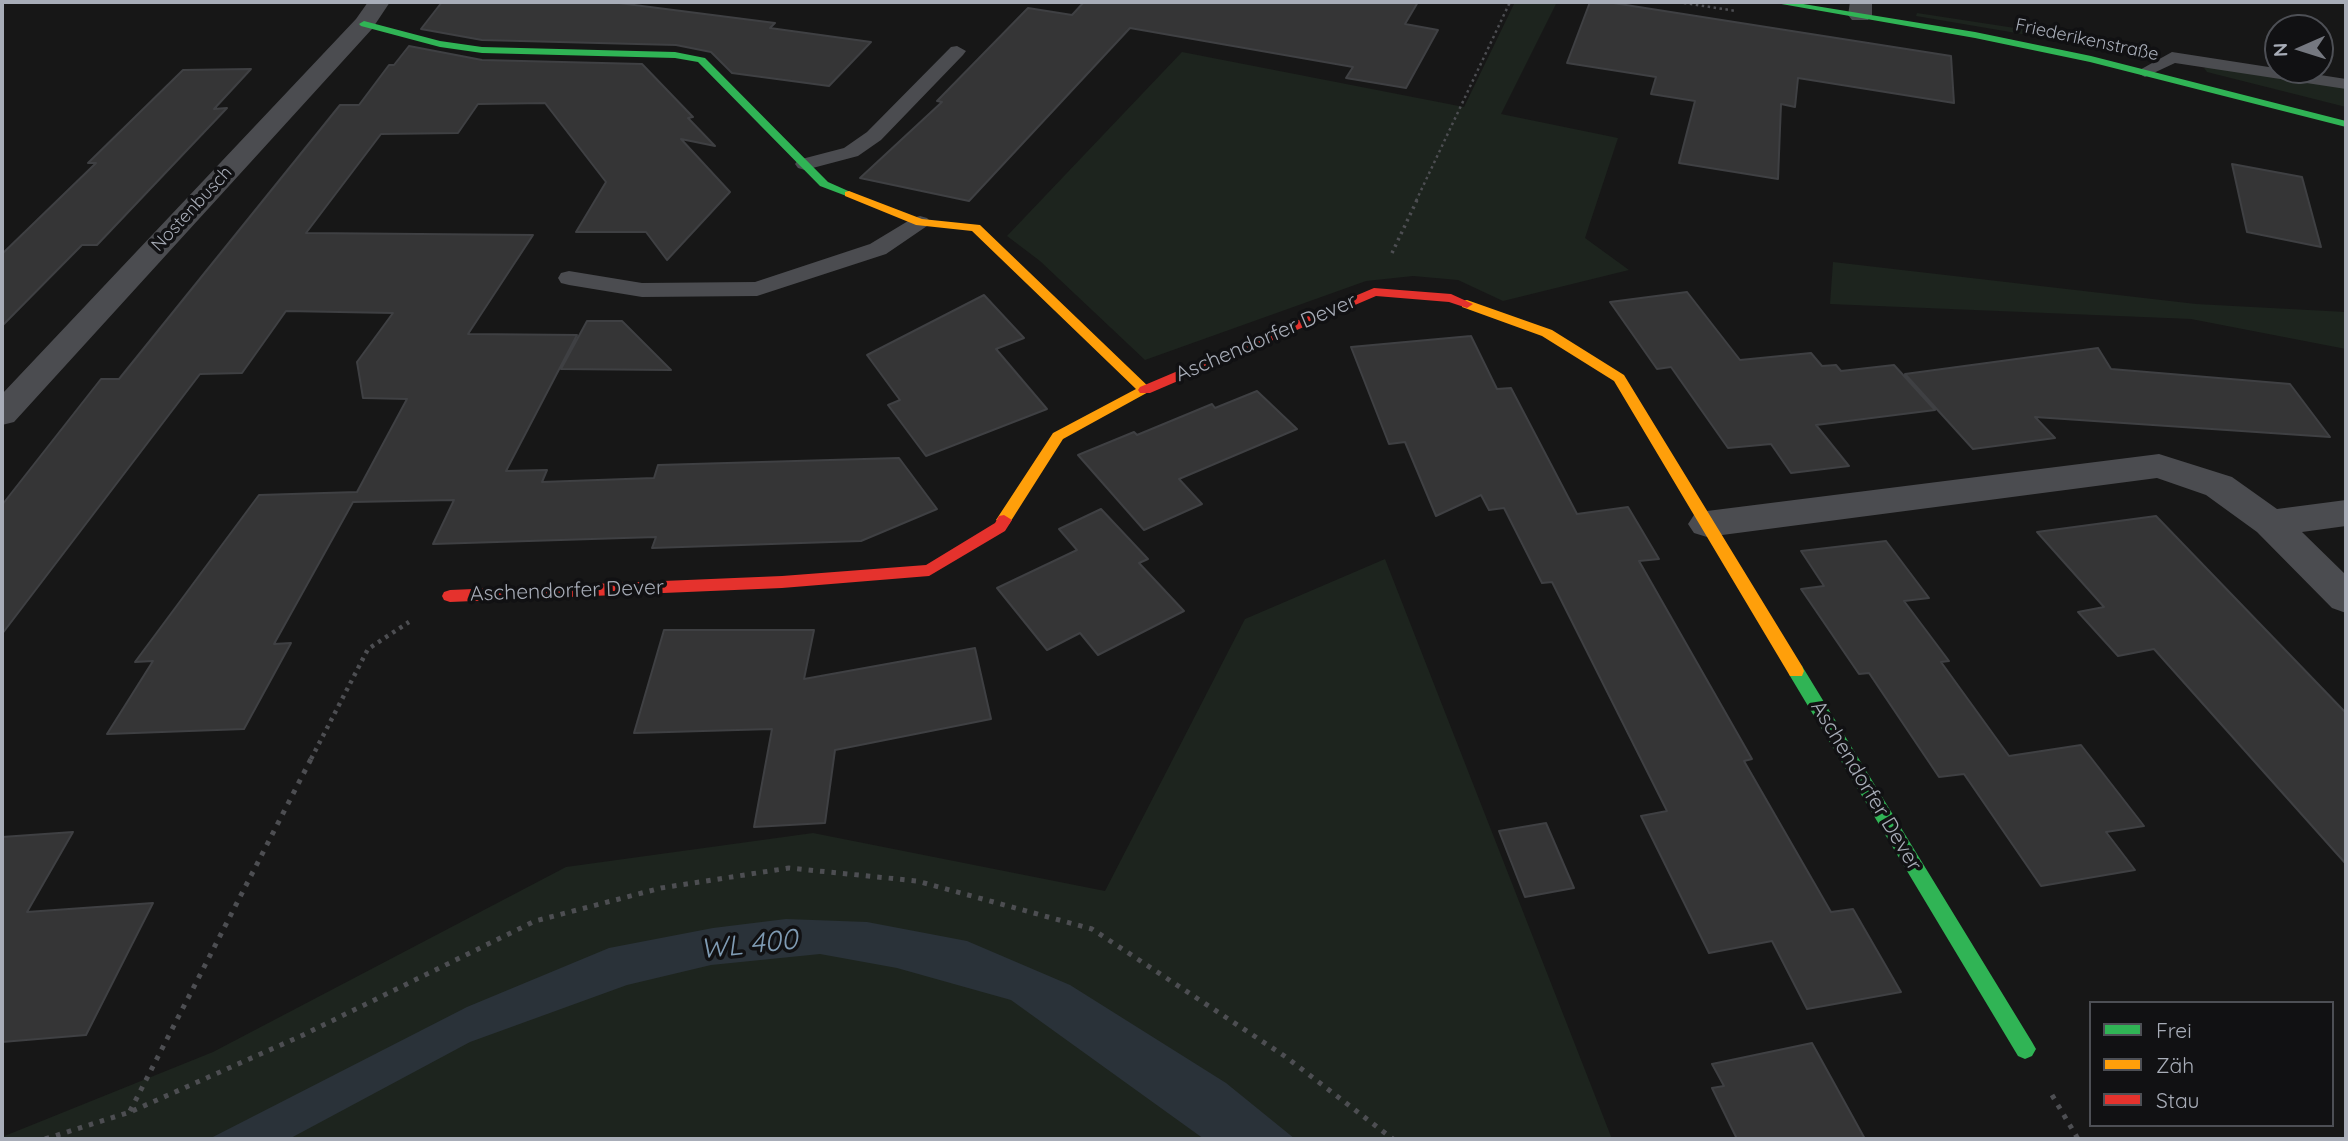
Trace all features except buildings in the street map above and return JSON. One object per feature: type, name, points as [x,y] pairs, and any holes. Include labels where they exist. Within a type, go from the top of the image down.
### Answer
[{"type":"street","name":"Friederikenstraße","points":[[1775,2],[1860,8],[2145,72],[2346,124]]},
{"type":"street","points":[[371,13],[440,44],[482,50],[675,55],[701,61],[824,184],[920,222],[976,228],[1145,390]]},
{"type":"street","name":"Nostenbusch","points":[[2,414],[371,13]]},
{"type":"street","name":"Aschendorfer Dever","points":[[450,596],[782,582],[929,570],[1000,527],[1058,436],[1145,390],[1374,292],[1451,298],[1547,332],[1619,378],[2025,1048]]},
{"type":"street","points":[[1707,524],[2159,466],[2219,486],[2270,523],[2346,598]]},
{"type":"street","points":[[2270,523],[2346,513]]},
{"type":"lane","points":[[805,164],[851,152],[863,144],[957,51]]},
{"type":"lane","points":[[2145,72],[2172,57],[2346,84]]},
{"type":"lane","points":[[569,278],[642,290],[757,289],[878,250],[920,222]]},
{"type":"path","points":[[1374,292],[1510,2]]},
{"type":"path","name":"Aschendorfer Dever","points":[[130,1112],[368,649],[450,596]]},
{"type":"path","points":[[45,1139],[130,1112],[301,1036],[534,920],[662,887],[789,868],[917,881],[1092,929],[1286,1056],[1393,1139]]},
{"type":"shaded area","points":[[1515,2],[1557,2],[1501,114],[1618,138],[1585,238],[1629,270],[1503,301],[1458,280],[1413,276],[1366,281],[1145,360],[1040,261],[1007,236],[1182,52],[1464,107]]},
{"type":"shaded area","points":[[1917,13],[2028,30],[2028,35],[1916,16]]},
{"type":"shaded area","points":[[2204,68],[2264,75],[2264,84],[2320,84],[2346,88],[2346,107],[2207,72]]},
{"type":"shaded area","points":[[1833,262],[2196,304],[2346,312],[2346,349],[2191,319],[1830,304]]},
{"type":"shaded area","points":[[1385,559],[1612,1139],[2,1139],[213,1052],[566,867],[813,833],[1105,891],[1245,619]]},
{"type":"water","name":"WL 400","points":[[786,919],[867,922],[967,941],[1070,985],[1226,1083],[1295,1139],[1204,1139],[1011,1000],[897,968],[820,954],[711,965],[627,985],[470,1042],[289,1139],[209,1139],[467,1007],[609,948],[713,928]]},
{"type":"traffic: fast","points":[[1775,2],[1975,35],[2091,59],[2346,124]]},
{"type":"traffic: fast","points":[[364,24],[440,44],[482,50],[675,55],[701,60],[824,184],[849,194]]},
{"type":"traffic: fast","points":[[1796,671],[2025,1049]]},
{"type":"traffic: slow","points":[[849,194],[920,222],[976,228],[1145,390],[1058,436],[1004,520]]},
{"type":"traffic: slow","points":[[1467,304],[1547,333],[1619,378],[1796,671]]},
{"type":"traffic: jam","points":[[1145,390],[1374,292],[1451,298],[1467,304]]},
{"type":"traffic: jam","points":[[450,596],[782,582],[929,570],[1000,527],[1004,520]]}]
